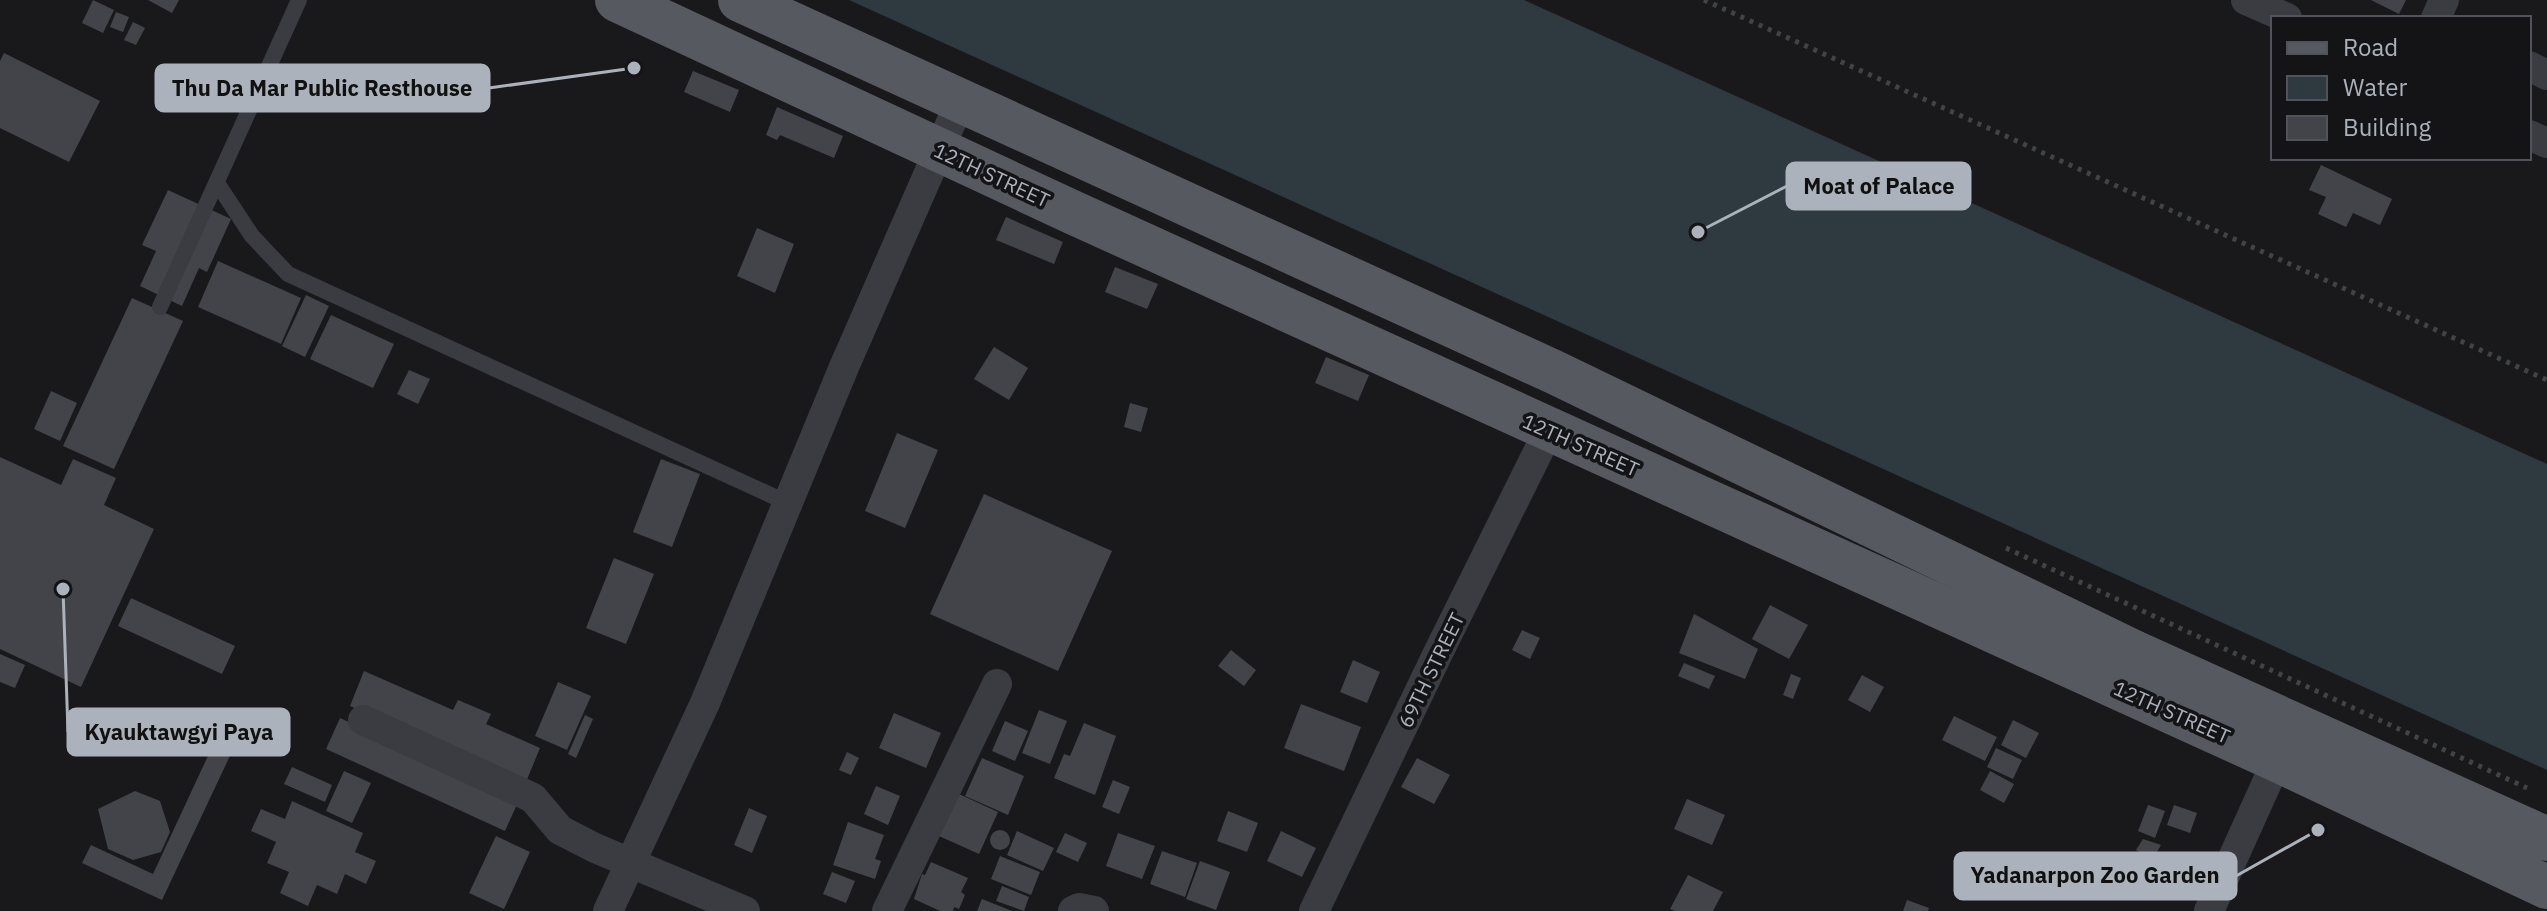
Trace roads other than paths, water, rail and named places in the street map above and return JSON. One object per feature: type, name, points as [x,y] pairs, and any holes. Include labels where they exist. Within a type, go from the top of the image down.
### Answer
[{"type":"main road","name":"12TH STREET","points":[[617,0],[938,151],[1549,430],[2286,742],[2547,839]]},
{"type":"main road","name":"12TH STREET","points":[[740,0],[1554,372],[2134,652],[2286,742],[2547,887]]},
{"type":"street","points":[[2246,0],[2282,16]]},
{"type":"street","points":[[608,911],[705,703],[844,367],[960,102]]},
{"type":"street","name":"69TH STREET","points":[[1314,911],[1549,430]]},
{"type":"street","points":[[887,911],[997,684]]},
{"type":"street","points":[[363,720],[533,798],[560,830],[631,864],[745,911]]},
{"type":"street","points":[[2209,911],[2286,742]]},
{"type":"street","points":[[1073,911],[1079,908],[1094,911]]},
{"type":"lane","points":[[160,307],[299,0]]},
{"type":"lane","points":[[217,183],[252,236],[288,274],[788,503]]},
{"type":"water","points":[[849,0],[1524,0],[2547,464],[2547,770]]},
{"type":"place","name":"Thu Da Mar Public Resthouse","points":[[634,68]]},
{"type":"place","name":"Moat of Palace","points":[[1698,232]]},
{"type":"place","name":"Kyauktawgyi Paya","points":[[63,589]]},
{"type":"place","name":"Yadanarpon Zoo Garden","points":[[2318,830]]}]
